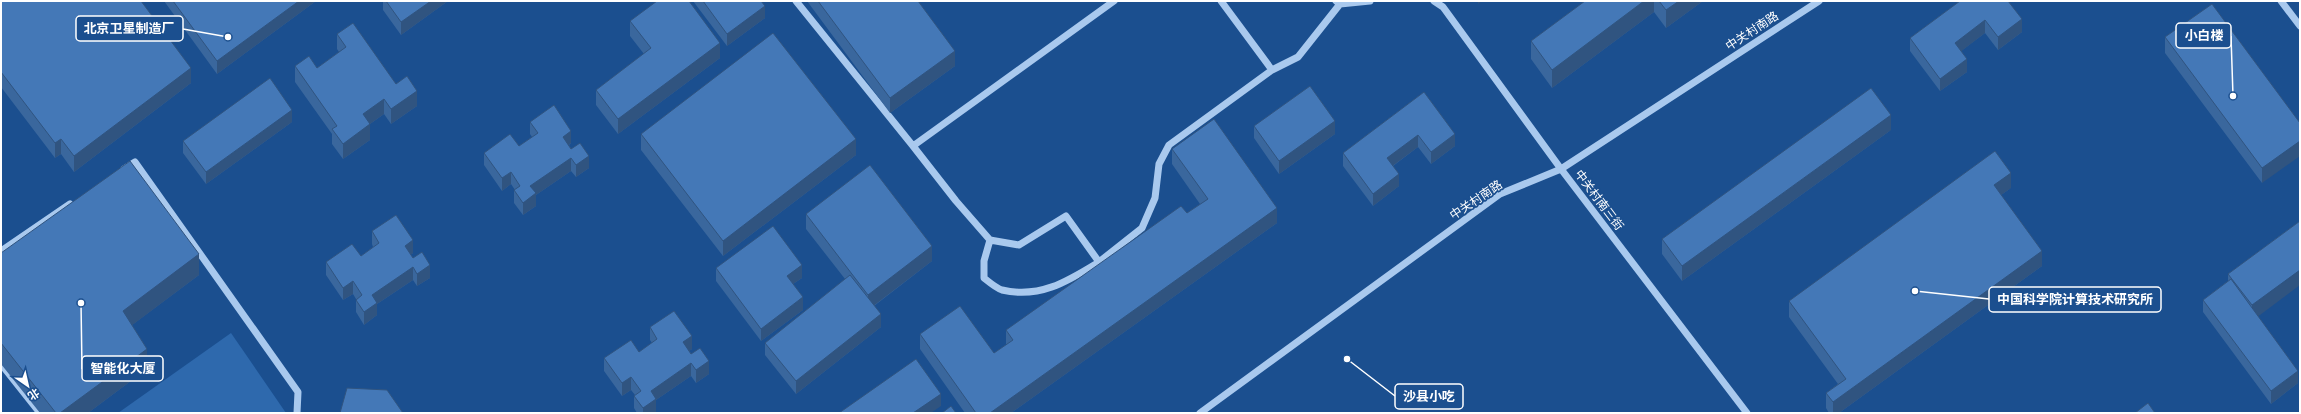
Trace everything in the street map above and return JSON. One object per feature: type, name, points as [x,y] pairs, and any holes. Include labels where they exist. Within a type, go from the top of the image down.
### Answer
[{"type":"street","points":[[796,1],[956,201],[990,240],[1019,245],[1066,216],[1099,262]]},
{"type":"street","points":[[913,146],[1114,1]]},
{"type":"street","points":[[1221,1],[1272,70]]},
{"type":"street","points":[[990,240],[984,261],[984,278],[1001,290],[1031,293],[1065,283],[1099,262],[1142,228],[1155,198],[1159,164],[1169,145],[1272,70],[1298,57],[1338,3],[1370,1]]},
{"type":"street","name":"中关村南三街","points":[[1434,1],[1443,7],[1561,169],[1747,413]]},
{"type":"street","name":"中关村南路","points":[[1200,413],[1500,194],[1561,169],[1819,1]]},
{"type":"street","points":[[2282,1],[2300,26]]},
{"type":"street","points":[[115,174],[135,162],[298,392],[297,413]]},
{"type":"street","points":[[1,251],[76,200]]},
{"type":"street","points":[[1,364],[40,413]]},
{"type":"shaded area","points":[[231,333],[286,413],[118,413]]},
{"type":"building","points":[[1,1],[141,1],[191,68],[74,156],[61,139],[55,143],[1,72]]},
{"type":"building","points":[[173,1],[299,1],[217,61]]},
{"type":"building","points":[[386,1],[431,1],[401,22]]},
{"type":"building","points":[[657,1],[689,1],[720,43],[618,119],[596,90],[651,48],[630,21]]},
{"type":"building","points":[[703,1],[761,1],[765,6],[727,34]]},
{"type":"building","points":[[818,1],[918,1],[955,51],[890,98]]},
{"type":"building","points":[[1585,1],[1644,1],[1552,70],[1531,41]]},
{"type":"building","points":[[1659,1],[1679,1],[1666,10]]},
{"type":"building","points":[[1960,1],[2008,1],[2022,19],[1998,37],[1985,20],[1955,43],[1967,59],[1940,79],[1910,38]]},
{"type":"building","points":[[2212,4],[2300,123],[2300,141],[2262,168],[2165,37]]},
{"type":"building","points":[[353,23],[396,84],[407,76],[417,91],[391,109],[384,99],[363,114],[370,124],[343,144],[332,129],[337,126],[295,66],[309,56],[317,68],[346,47],[337,34]]},
{"type":"building","points":[[773,33],[856,139],[723,241],[641,134]]},
{"type":"building","points":[[270,78],[292,110],[206,172],[183,141]]},
{"type":"building","points":[[1310,86],[1335,121],[1279,161],[1254,126]]},
{"type":"building","points":[[1871,88],[1891,115],[1682,266],[1662,239]]},
{"type":"building","points":[[1424,92],[1455,134],[1431,152],[1418,135],[1387,158],[1399,174],[1373,194],[1343,153]]},
{"type":"building","points":[[554,105],[571,131],[563,137],[571,149],[580,143],[589,156],[576,165],[571,158],[530,186],[536,193],[523,203],[514,190],[520,186],[511,172],[502,178],[484,153],[510,134],[519,146],[538,133],[530,122]]},
{"type":"building","points":[[1214,119],[1277,208],[990,413],[976,413],[920,334],[960,306],[994,353],[1013,340],[1006,330],[1181,206],[1187,213],[1208,199],[1172,149]]},
{"type":"building","points":[[1995,151],[2011,173],[1994,185],[2042,251],[1833,402],[1826,393],[1846,379],[1789,301]]},
{"type":"building","points":[[130,161],[199,254],[123,311],[147,349],[60,413],[56,413],[1,343],[1,253]]},
{"type":"building","points":[[870,165],[932,246],[868,295],[806,214]]},
{"type":"building","points":[[396,215],[413,240],[405,246],[413,258],[422,252],[430,265],[417,274],[413,267],[372,295],[377,303],[364,312],[356,300],[362,295],[353,281],[343,288],[326,262],[352,244],[361,256],[379,243],[372,231]]},
{"type":"building","points":[[2300,221],[2300,270],[2252,305],[2228,274]]},
{"type":"building","points":[[773,226],[802,265],[787,276],[803,297],[761,329],[716,268]]},
{"type":"building","points":[[850,275],[881,314],[796,381],[765,343]]},
{"type":"building","points":[[2231,279],[2298,371],[2271,391],[2203,300]]},
{"type":"building","points":[[674,311],[692,336],[683,342],[691,354],[700,348],[709,361],[696,370],[691,363],[651,391],[656,399],[643,408],[634,396],[641,391],[631,377],[622,383],[604,358],[631,340],[639,352],[657,339],[650,327]]},
{"type":"building","points":[[916,359],[941,394],[913,413],[839,413]]},
{"type":"building","points":[[347,388],[387,390],[403,413],[340,413]]},
{"type":"building","points":[[2148,403],[2155,413],[2135,413]]},
{"type":"building","points":[[951,406],[956,413],[942,413]]},
{"type":"place","name":"北京卫星制造厂","points":[[228,37]]},
{"type":"place","name":"小白楼","points":[[2233,96]]},
{"type":"place","name":"中国科学院计算技术研究所","points":[[1915,291]]},
{"type":"place","name":"智能化大厦","points":[[81,303]]},
{"type":"place","name":"沙县小吃","points":[[1347,359]]}]
